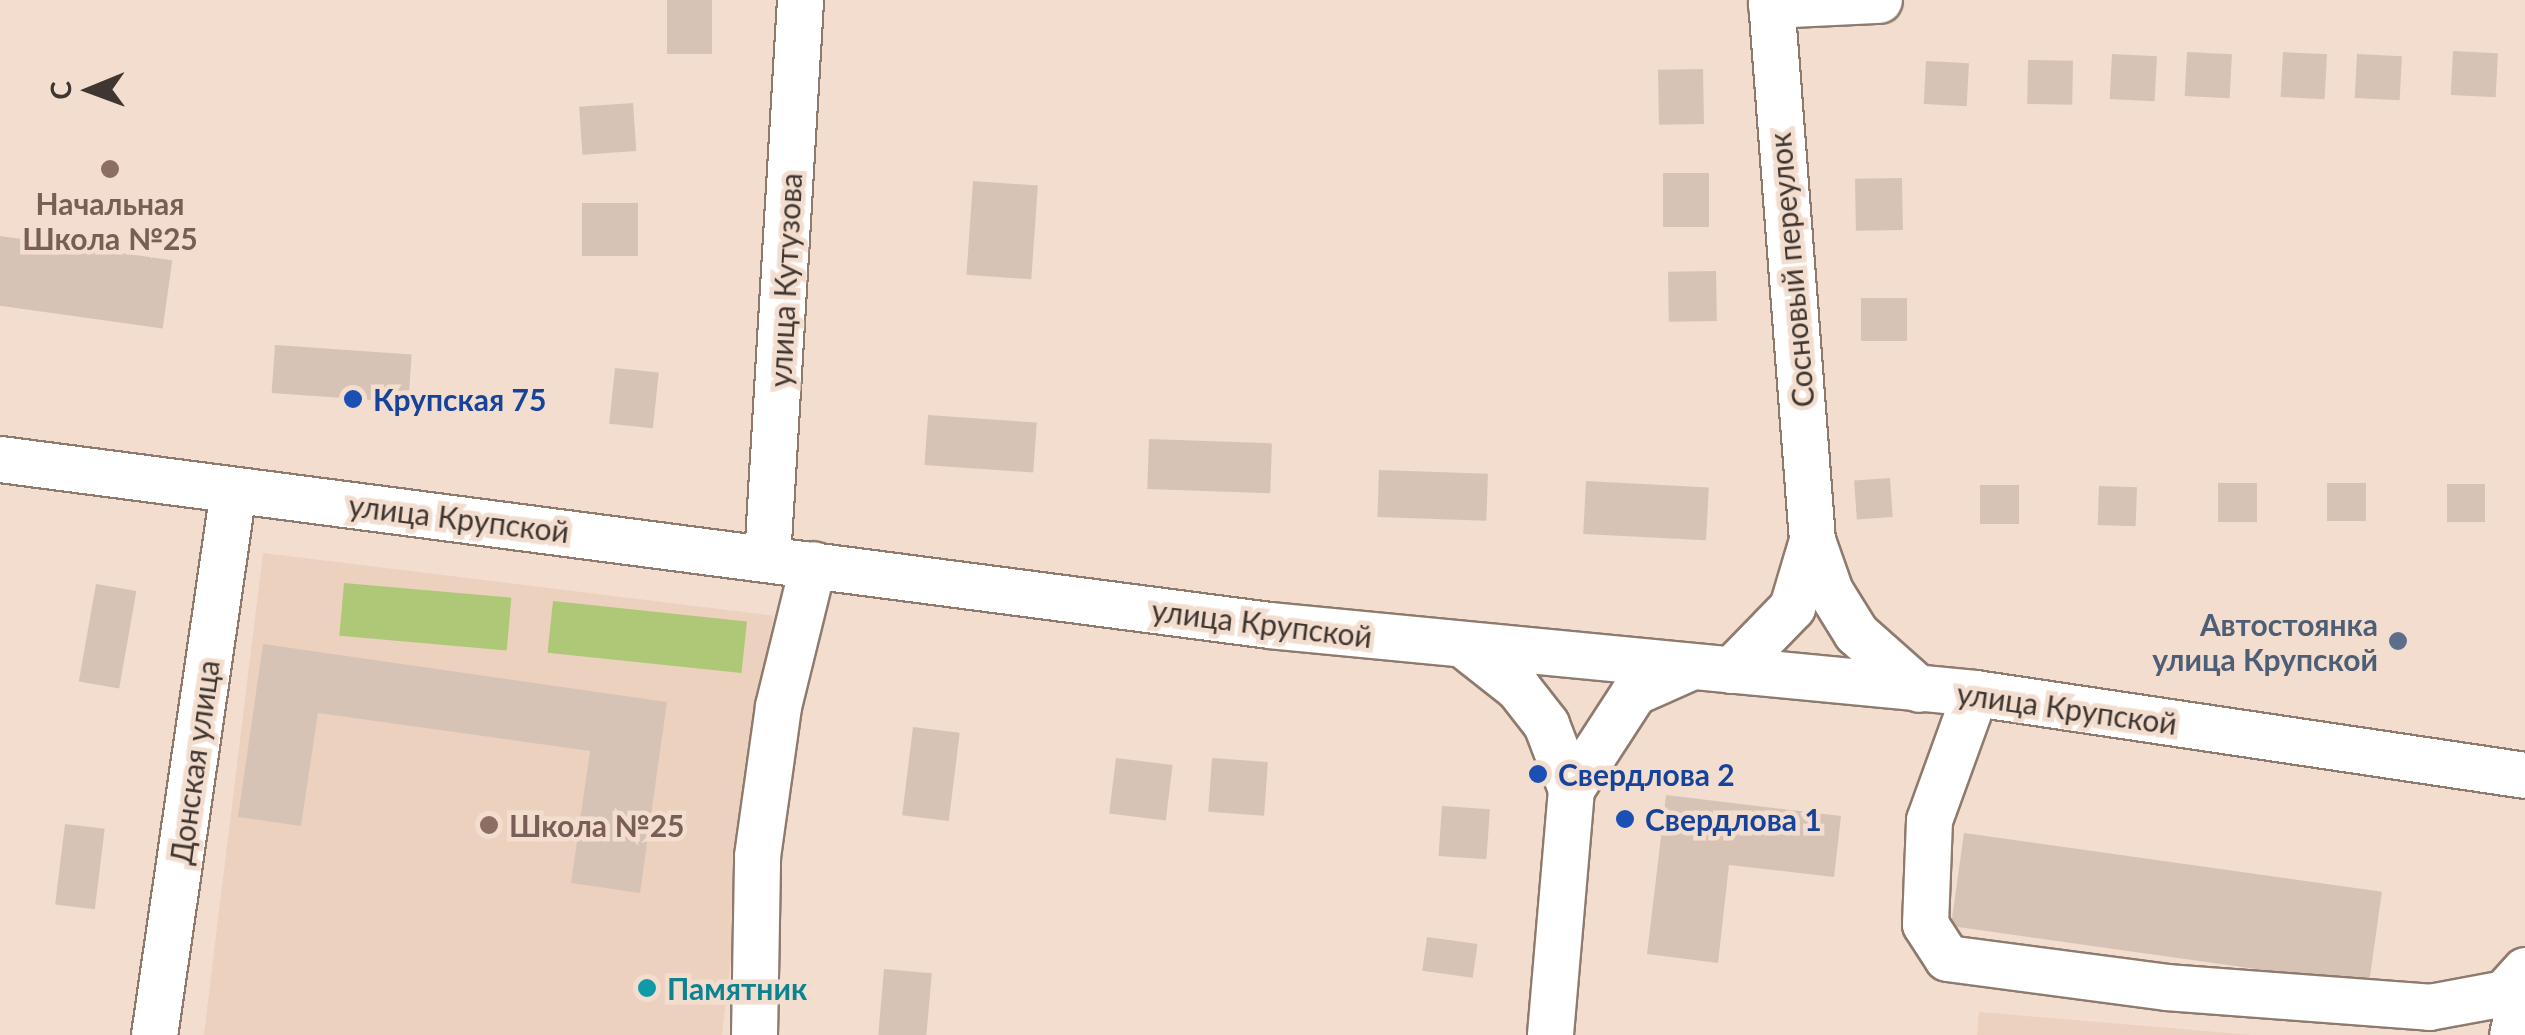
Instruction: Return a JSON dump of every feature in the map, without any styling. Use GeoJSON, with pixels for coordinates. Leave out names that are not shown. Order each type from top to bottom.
{"type":"FeatureCollection","features":[{"type":"Feature","properties":{"kind":"street","name":"улица Кутузова"},"geometry":{"type":"LineString","coordinates":[[767,559],[800,0]]}},
{"type":"Feature","properties":{"kind":"street"},"geometry":{"type":"LineString","coordinates":[[1771,3],[1880,0]]}},
{"type":"Feature","properties":{"kind":"street","name":"Сосновый переулок"},"geometry":{"type":"LineString","coordinates":[[1771,3],[1812,540],[1830,591],[1856,632],[1920,689]]}},
{"type":"Feature","properties":{"kind":"street","name":"улица Крупской"},"geometry":{"type":"LineString","coordinates":[[0,460],[1466,646],[1975,692],[2524,784]]}},
{"type":"Feature","properties":{"kind":"street","name":"Донская улица"},"geometry":{"type":"LineString","coordinates":[[154,1035],[233,490]]}},
{"type":"Feature","properties":{"kind":"street","name":"Сосновый переулок"},"geometry":{"type":"LineString","coordinates":[[1710,669],[1792,606],[1812,540]]}},
{"type":"Feature","properties":{"kind":"street"},"geometry":{"type":"LineString","coordinates":[[754,1035],[757,856],[778,706],[813,564]]}},
{"type":"Feature","properties":{"kind":"street"},"geometry":{"type":"LineString","coordinates":[[1466,646],[1518,688],[1546,724],[1572,789],[1550,1035]]}},
{"type":"Feature","properties":{"kind":"street"},"geometry":{"type":"LineString","coordinates":[[1572,789],[1634,692],[1710,669]]}},
{"type":"Feature","properties":{"kind":"street"},"geometry":{"type":"LineString","coordinates":[[1975,692],[1929,820],[1925,924],[1947,958],[2166,987],[2429,1007],[2504,994],[2525,970]]}},
{"type":"Feature","properties":{"kind":"street"},"geometry":{"type":"LineString","coordinates":[[2512,1035],[2525,980]]}},
{"type":"Feature","properties":{"kind":"shaded area","name":"Школа №25"},"geometry":{"type":"Polygon","coordinates":[[[263,553],[773,616],[722,1035],[204,1034],[263,553]]]}},
{"type":"Feature","properties":{"kind":"shaded area"},"geometry":{"type":"Polygon","coordinates":[[[1979,1012],[2252,1035],[1977,1035],[1979,1012]]]}},
{"type":"Feature","properties":{"kind":"green space"},"geometry":{"type":"Polygon","coordinates":[[[344,583],[511,598],[507,650],[339,636],[344,583]]]}},
{"type":"Feature","properties":{"kind":"green space"},"geometry":{"type":"Polygon","coordinates":[[[553,601],[747,621],[741,673],[548,653],[553,601]]]}},
{"type":"Feature","properties":{"kind":"building"},"geometry":{"type":"Polygon","coordinates":[[[667,0],[712,0],[712,54],[667,54],[667,0]]]}},
{"type":"Feature","properties":{"kind":"building"},"geometry":{"type":"Polygon","coordinates":[[[2453,51],[2498,53],[2496,97],[2451,95],[2453,51]]]}},
{"type":"Feature","properties":{"kind":"building"},"geometry":{"type":"Polygon","coordinates":[[[2187,52],[2232,54],[2230,98],[2185,96],[2187,52]]]}},
{"type":"Feature","properties":{"kind":"building"},"geometry":{"type":"Polygon","coordinates":[[[2283,52],[2327,54],[2325,99],[2281,97],[2283,52]]]}},
{"type":"Feature","properties":{"kind":"building"},"geometry":{"type":"Polygon","coordinates":[[[2112,54],[2157,56],[2155,101],[2110,99],[2112,54]]]}},
{"type":"Feature","properties":{"kind":"building"},"geometry":{"type":"Polygon","coordinates":[[[2357,54],[2402,56],[2400,100],[2355,98],[2357,54]]]}},
{"type":"Feature","properties":{"kind":"building"},"geometry":{"type":"Polygon","coordinates":[[[2028,60],[2073,61],[2072,105],[2027,104],[2028,60]]]}},
{"type":"Feature","properties":{"kind":"building"},"geometry":{"type":"Polygon","coordinates":[[[1926,61],[1969,63],[1967,106],[1924,104],[1926,61]]]}},
{"type":"Feature","properties":{"kind":"building"},"geometry":{"type":"Polygon","coordinates":[[[1703,69],[1704,124],[1659,125],[1658,70],[1703,69]]]}},
{"type":"Feature","properties":{"kind":"building"},"geometry":{"type":"Polygon","coordinates":[[[633,103],[636,151],[582,155],[579,107],[633,103]]]}},
{"type":"Feature","properties":{"kind":"building"},"geometry":{"type":"Polygon","coordinates":[[[1663,173],[1709,173],[1709,227],[1663,227],[1663,173]]]}},
{"type":"Feature","properties":{"kind":"building"},"geometry":{"type":"Polygon","coordinates":[[[1902,178],[1903,230],[1856,231],[1855,179],[1902,178]]]}},
{"type":"Feature","properties":{"kind":"building"},"geometry":{"type":"Polygon","coordinates":[[[973,181],[1038,186],[1031,279],[966,275],[973,181]]]}},
{"type":"Feature","properties":{"kind":"building"},"geometry":{"type":"Polygon","coordinates":[[[582,203],[638,203],[638,256],[582,256],[582,203]]]}},
{"type":"Feature","properties":{"kind":"building"},"geometry":{"type":"Polygon","coordinates":[[[0,236],[172,260],[163,329],[0,306],[0,236]]]}},
{"type":"Feature","properties":{"kind":"building"},"geometry":{"type":"Polygon","coordinates":[[[1716,271],[1717,321],[1669,322],[1668,272],[1716,271]]]}},
{"type":"Feature","properties":{"kind":"building"},"geometry":{"type":"Polygon","coordinates":[[[1861,298],[1907,298],[1907,341],[1861,341],[1861,298]]]}},
{"type":"Feature","properties":{"kind":"building"},"geometry":{"type":"Polygon","coordinates":[[[275,345],[412,355],[408,402],[272,393],[275,345]]]}},
{"type":"Feature","properties":{"kind":"building"},"geometry":{"type":"Polygon","coordinates":[[[615,368],[659,373],[653,428],[609,424],[615,368]]]}},
{"type":"Feature","properties":{"kind":"building"},"geometry":{"type":"Polygon","coordinates":[[[928,415],[1037,423],[1033,472],[925,465],[928,415]]]}},
{"type":"Feature","properties":{"kind":"building"},"geometry":{"type":"Polygon","coordinates":[[[1149,439],[1272,443],[1270,493],[1147,489],[1149,439]]]}},
{"type":"Feature","properties":{"kind":"building"},"geometry":{"type":"Polygon","coordinates":[[[1379,470],[1488,474],[1486,521],[1377,517],[1379,470]]]}},
{"type":"Feature","properties":{"kind":"building"},"geometry":{"type":"Polygon","coordinates":[[[1890,478],[1893,517],[1857,519],[1854,481],[1890,478]]]}},
{"type":"Feature","properties":{"kind":"building"},"geometry":{"type":"Polygon","coordinates":[[[1586,481],[1709,487],[1706,540],[1583,534],[1586,481]]]}},
{"type":"Feature","properties":{"kind":"building"},"geometry":{"type":"Polygon","coordinates":[[[2218,483],[2257,483],[2257,522],[2218,522],[2218,483]]]}},
{"type":"Feature","properties":{"kind":"building"},"geometry":{"type":"Polygon","coordinates":[[[2327,483],[2366,483],[2366,521],[2327,521],[2327,483]]]}},
{"type":"Feature","properties":{"kind":"building"},"geometry":{"type":"Polygon","coordinates":[[[2447,484],[2485,484],[2485,522],[2447,522],[2447,484]]]}},
{"type":"Feature","properties":{"kind":"building"},"geometry":{"type":"Polygon","coordinates":[[[1980,485],[2019,485],[2019,524],[1980,524],[1980,485]]]}},
{"type":"Feature","properties":{"kind":"building"},"geometry":{"type":"Polygon","coordinates":[[[2099,486],[2137,487],[2136,526],[2098,525],[2099,486]]]}},
{"type":"Feature","properties":{"kind":"building"},"geometry":{"type":"Polygon","coordinates":[[[96,584],[136,591],[119,689],[79,681],[96,584]]]}},
{"type":"Feature","properties":{"kind":"building"},"geometry":{"type":"Polygon","coordinates":[[[263,644],[667,702],[640,893],[571,883],[590,751],[318,713],[301,826],[238,817],[263,644]]]}},
{"type":"Feature","properties":{"kind":"building"},"geometry":{"type":"Polygon","coordinates":[[[913,727],[960,733],[949,821],[902,815],[913,727]]]}},
{"type":"Feature","properties":{"kind":"building"},"geometry":{"type":"Polygon","coordinates":[[[1116,758],[1173,765],[1166,821],[1109,814],[1116,758]]]}},
{"type":"Feature","properties":{"kind":"building"},"geometry":{"type":"Polygon","coordinates":[[[1212,758],[1268,762],[1264,816],[1208,812],[1212,758]]]}},
{"type":"Feature","properties":{"kind":"building"},"geometry":{"type":"Polygon","coordinates":[[[1666,795],[1841,816],[1834,877],[1729,865],[1718,963],[1647,954],[1666,795]]]}},
{"type":"Feature","properties":{"kind":"building"},"geometry":{"type":"Polygon","coordinates":[[[1442,806],[1490,809],[1486,859],[1439,856],[1442,806]]]}},
{"type":"Feature","properties":{"kind":"building"},"geometry":{"type":"Polygon","coordinates":[[[65,824],[105,829],[95,909],[55,904],[65,824]]]}},
{"type":"Feature","properties":{"kind":"building"},"geometry":{"type":"Polygon","coordinates":[[[1964,833],[2382,892],[2369,985],[1951,926],[1964,833]]]}},
{"type":"Feature","properties":{"kind":"building"},"geometry":{"type":"Polygon","coordinates":[[[1427,937],[1478,944],[1473,978],[1422,971],[1427,937]]]}},
{"type":"Feature","properties":{"kind":"building"},"geometry":{"type":"Polygon","coordinates":[[[884,969],[932,973],[926,1035],[878,1035],[884,969]]]}},
{"type":"Feature","properties":{"kind":"place","name":"Начальная Школа №25"},"geometry":{"type":"Point","coordinates":[110,169]}},
{"type":"Feature","properties":{"kind":"place","name":"Крупская 75"},"geometry":{"type":"Point","coordinates":[353,399]}},
{"type":"Feature","properties":{"kind":"place","name":"Автостоянка улица Крупской"},"geometry":{"type":"Point","coordinates":[2398,641]}},
{"type":"Feature","properties":{"kind":"place","name":"Свердлова 2"},"geometry":{"type":"Point","coordinates":[1538,774]}},
{"type":"Feature","properties":{"kind":"place","name":"Свердлова 1"},"geometry":{"type":"Point","coordinates":[1625,819]}},
{"type":"Feature","properties":{"kind":"place","name":"Школа №25"},"geometry":{"type":"Point","coordinates":[489,825]}},
{"type":"Feature","properties":{"kind":"place","name":"Памятник"},"geometry":{"type":"Point","coordinates":[647,988]}}]}
